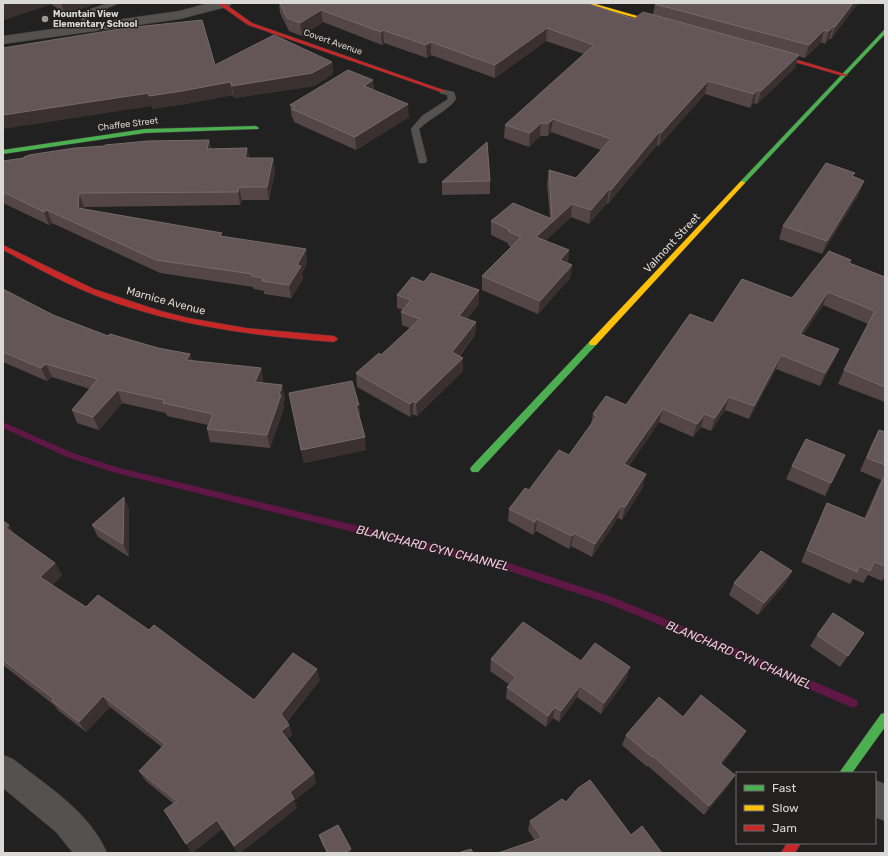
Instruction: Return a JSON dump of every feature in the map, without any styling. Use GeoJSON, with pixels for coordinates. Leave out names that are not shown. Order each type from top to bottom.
{"type":"FeatureCollection","features":[{"type":"Feature","properties":{"kind":"street"},"geometry":{"type":"LineString","coordinates":[[3,40],[180,15],[222,3]]}},
{"type":"Feature","properties":{"kind":"street","name":"Covert Avenue"},"geometry":{"type":"LineString","coordinates":[[222,3],[250,24],[443,91]]}},
{"type":"Feature","properties":{"kind":"street"},"geometry":{"type":"LineString","coordinates":[[586,3],[678,28]]}},
{"type":"Feature","properties":{"kind":"street","name":"Valmont Street"},"geometry":{"type":"LineString","coordinates":[[475,469],[885,31]]}},
{"type":"Feature","properties":{"kind":"street"},"geometry":{"type":"LineString","coordinates":[[762,51],[845,74]]}},
{"type":"Feature","properties":{"kind":"street","name":"Chaffee Street"},"geometry":{"type":"LineString","coordinates":[[3,152],[145,131],[256,128]]}},
{"type":"Feature","properties":{"kind":"street","name":"Marnice Avenue"},"geometry":{"type":"LineString","coordinates":[[3,247],[86,288],[147,311],[184,320],[266,334],[334,339]]}},
{"type":"Feature","properties":{"kind":"street"},"geometry":{"type":"LineString","coordinates":[[847,772],[885,718]]}},
{"type":"Feature","properties":{"kind":"street"},"geometry":{"type":"LineString","coordinates":[[3,769],[67,821],[92,853]]}},
{"type":"Feature","properties":{"kind":"street"},"geometry":{"type":"LineString","coordinates":[[876,796],[885,806]]}},
{"type":"Feature","properties":{"kind":"street"},"geometry":{"type":"LineString","coordinates":[[787,853],[794,844]]}},
{"type":"Feature","properties":{"kind":"lane"},"geometry":{"type":"LineString","coordinates":[[85,28],[84,18],[90,12],[116,3]]}},
{"type":"Feature","properties":{"kind":"lane"},"geometry":{"type":"LineString","coordinates":[[422,161],[415,129],[425,118],[449,103],[452,99],[451,94],[443,91]]}},
{"type":"Feature","properties":{"kind":"building"},"geometry":{"type":"Polygon","coordinates":[[[280,3],[586,3],[634,19],[643,12],[799,55],[761,91],[757,90],[754,94],[708,81],[661,133],[659,132],[611,190],[609,189],[591,210],[572,204],[536,237],[569,250],[560,260],[572,265],[540,301],[482,276],[521,237],[491,221],[513,203],[552,219],[549,170],[576,178],[611,139],[553,119],[549,123],[541,123],[530,133],[505,125],[594,45],[547,28],[495,65],[431,42],[426,45],[383,30],[381,32],[321,10],[300,23],[287,18],[280,3]]]}},
{"type":"Feature","properties":{"kind":"building"},"geometry":{"type":"Polygon","coordinates":[[[655,3],[853,3],[835,27],[833,26],[829,31],[824,30],[809,45],[655,3]]]}},
{"type":"Feature","properties":{"kind":"building"},"geometry":{"type":"Polygon","coordinates":[[[202,20],[215,65],[274,35],[332,62],[312,73],[232,86],[230,82],[149,96],[149,93],[3,115],[3,48],[126,28],[202,20]]]}},
{"type":"Feature","properties":{"kind":"building"},"geometry":{"type":"Polygon","coordinates":[[[348,70],[373,80],[364,86],[408,104],[355,137],[292,109],[295,107],[290,105],[348,70]]]}},
{"type":"Feature","properties":{"kind":"building"},"geometry":{"type":"Polygon","coordinates":[[[209,140],[207,149],[247,148],[245,158],[273,158],[267,187],[239,187],[238,192],[79,193],[78,208],[222,233],[220,236],[306,249],[297,265],[301,266],[289,285],[262,281],[263,278],[251,276],[252,274],[156,260],[47,210],[44,212],[3,192],[3,161],[24,158],[29,155],[75,148],[148,141],[209,140]]]}},
{"type":"Feature","properties":{"kind":"building"},"geometry":{"type":"Polygon","coordinates":[[[487,142],[490,181],[442,182],[487,142]]]}},
{"type":"Feature","properties":{"kind":"building"},"geometry":{"type":"Polygon","coordinates":[[[826,163],[855,173],[852,176],[864,181],[827,241],[783,226],[826,163]]]}},
{"type":"Feature","properties":{"kind":"building"},"geometry":{"type":"Polygon","coordinates":[[[829,251],[851,260],[849,263],[885,277],[885,387],[844,370],[875,311],[828,292],[800,334],[839,349],[825,373],[781,355],[754,406],[729,397],[715,418],[705,414],[697,424],[663,409],[624,464],[646,474],[625,507],[621,506],[595,544],[574,533],[572,536],[537,519],[535,522],[509,509],[525,488],[529,490],[559,450],[569,455],[597,416],[593,414],[606,396],[626,405],[690,314],[713,323],[742,279],[792,298],[829,251]]]}},
{"type":"Feature","properties":{"kind":"building"},"geometry":{"type":"Polygon","coordinates":[[[431,273],[479,290],[459,316],[476,322],[452,352],[463,358],[416,403],[413,401],[410,404],[356,373],[379,353],[381,355],[420,319],[401,312],[411,300],[397,295],[412,277],[424,282],[431,273]]]}},
{"type":"Feature","properties":{"kind":"building"},"geometry":{"type":"Polygon","coordinates":[[[3,289],[53,315],[108,336],[110,334],[158,348],[190,354],[186,360],[261,368],[255,382],[282,385],[279,395],[281,395],[267,435],[207,429],[213,414],[163,403],[164,400],[118,390],[93,417],[72,410],[98,379],[46,364],[41,368],[3,352],[3,289]]]}},
{"type":"Feature","properties":{"kind":"building"},"geometry":{"type":"Polygon","coordinates":[[[352,381],[359,405],[356,405],[365,437],[301,450],[289,393],[352,381]]]}},
{"type":"Feature","properties":{"kind":"building"},"geometry":{"type":"Polygon","coordinates":[[[879,430],[885,432],[885,465],[867,458],[879,430]]]}},
{"type":"Feature","properties":{"kind":"building"},"geometry":{"type":"Polygon","coordinates":[[[806,439],[845,455],[831,483],[792,466],[806,439]]]}},
{"type":"Feature","properties":{"kind":"building"},"geometry":{"type":"Polygon","coordinates":[[[885,475],[885,566],[874,562],[870,571],[859,566],[857,572],[807,550],[827,503],[866,519],[885,475]]]}},
{"type":"Feature","properties":{"kind":"building"},"geometry":{"type":"Polygon","coordinates":[[[124,497],[123,544],[92,525],[124,497]]]}},
{"type":"Feature","properties":{"kind":"building"},"geometry":{"type":"Polygon","coordinates":[[[3,521],[9,525],[6,528],[55,563],[40,577],[86,607],[98,595],[149,630],[154,625],[254,700],[293,653],[317,669],[281,714],[289,725],[281,731],[314,773],[290,792],[294,799],[234,846],[217,820],[186,844],[164,810],[177,801],[139,771],[165,744],[103,696],[79,722],[52,701],[54,699],[3,660],[3,521]]]}},
{"type":"Feature","properties":{"kind":"building"},"geometry":{"type":"Polygon","coordinates":[[[761,551],[792,571],[764,603],[734,583],[761,551]]]}},
{"type":"Feature","properties":{"kind":"building"},"geometry":{"type":"Polygon","coordinates":[[[833,613],[864,633],[848,656],[817,635],[833,613]]]}},
{"type":"Feature","properties":{"kind":"building"},"geometry":{"type":"Polygon","coordinates":[[[523,622],[581,661],[595,643],[630,667],[604,703],[580,686],[561,711],[555,707],[548,716],[507,687],[516,677],[491,659],[523,622]]]}},
{"type":"Feature","properties":{"kind":"building"},"geometry":{"type":"Polygon","coordinates":[[[701,695],[746,731],[720,763],[735,775],[709,806],[653,756],[652,757],[626,735],[659,697],[683,717],[701,695]]]}},
{"type":"Feature","properties":{"kind":"building"},"geometry":{"type":"Polygon","coordinates":[[[590,780],[631,835],[642,826],[662,853],[498,853],[542,838],[530,821],[562,799],[566,802],[578,788],[590,780]]]}},
{"type":"Feature","properties":{"kind":"building"},"geometry":{"type":"Polygon","coordinates":[[[338,825],[351,849],[344,853],[328,853],[319,835],[338,825]]]}},
{"type":"Feature","properties":{"kind":"building"},"geometry":{"type":"Polygon","coordinates":[[[471,849],[473,853],[458,853],[471,849]]]}},
{"type":"Feature","properties":{"kind":"waterway","name":"BLANCHARD CYN CHANNEL"},"geometry":{"type":"LineString","coordinates":[[3,425],[70,455],[116,470],[506,566],[609,600],[853,703]]}},
{"type":"Feature","properties":{"kind":"traffic: fast"},"geometry":{"type":"LineString","coordinates":[[742,183],[885,31]]}},
{"type":"Feature","properties":{"kind":"traffic: fast"},"geometry":{"type":"LineString","coordinates":[[3,152],[145,131],[256,128]]}},
{"type":"Feature","properties":{"kind":"traffic: fast"},"geometry":{"type":"LineString","coordinates":[[475,469],[593,343]]}},
{"type":"Feature","properties":{"kind":"traffic: fast"},"geometry":{"type":"LineString","coordinates":[[846,772],[885,718]]}},
{"type":"Feature","properties":{"kind":"traffic: slow"},"geometry":{"type":"LineString","coordinates":[[586,3],[666,25]]}},
{"type":"Feature","properties":{"kind":"traffic: slow"},"geometry":{"type":"LineString","coordinates":[[593,343],[742,183]]}},
{"type":"Feature","properties":{"kind":"traffic: jam"},"geometry":{"type":"LineString","coordinates":[[220,3],[250,24],[443,91]]}},
{"type":"Feature","properties":{"kind":"traffic: jam"},"geometry":{"type":"LineString","coordinates":[[769,53],[845,75]]}},
{"type":"Feature","properties":{"kind":"traffic: jam"},"geometry":{"type":"LineString","coordinates":[[3,247],[91,291],[132,306],[160,314],[189,321],[246,331],[334,339]]}},
{"type":"Feature","properties":{"kind":"traffic: jam"},"geometry":{"type":"LineString","coordinates":[[787,853],[794,844]]}},
{"type":"Feature","properties":{"kind":"place","name":"Mountain View Elementary School"},"geometry":{"type":"Point","coordinates":[45,19]}}]}
